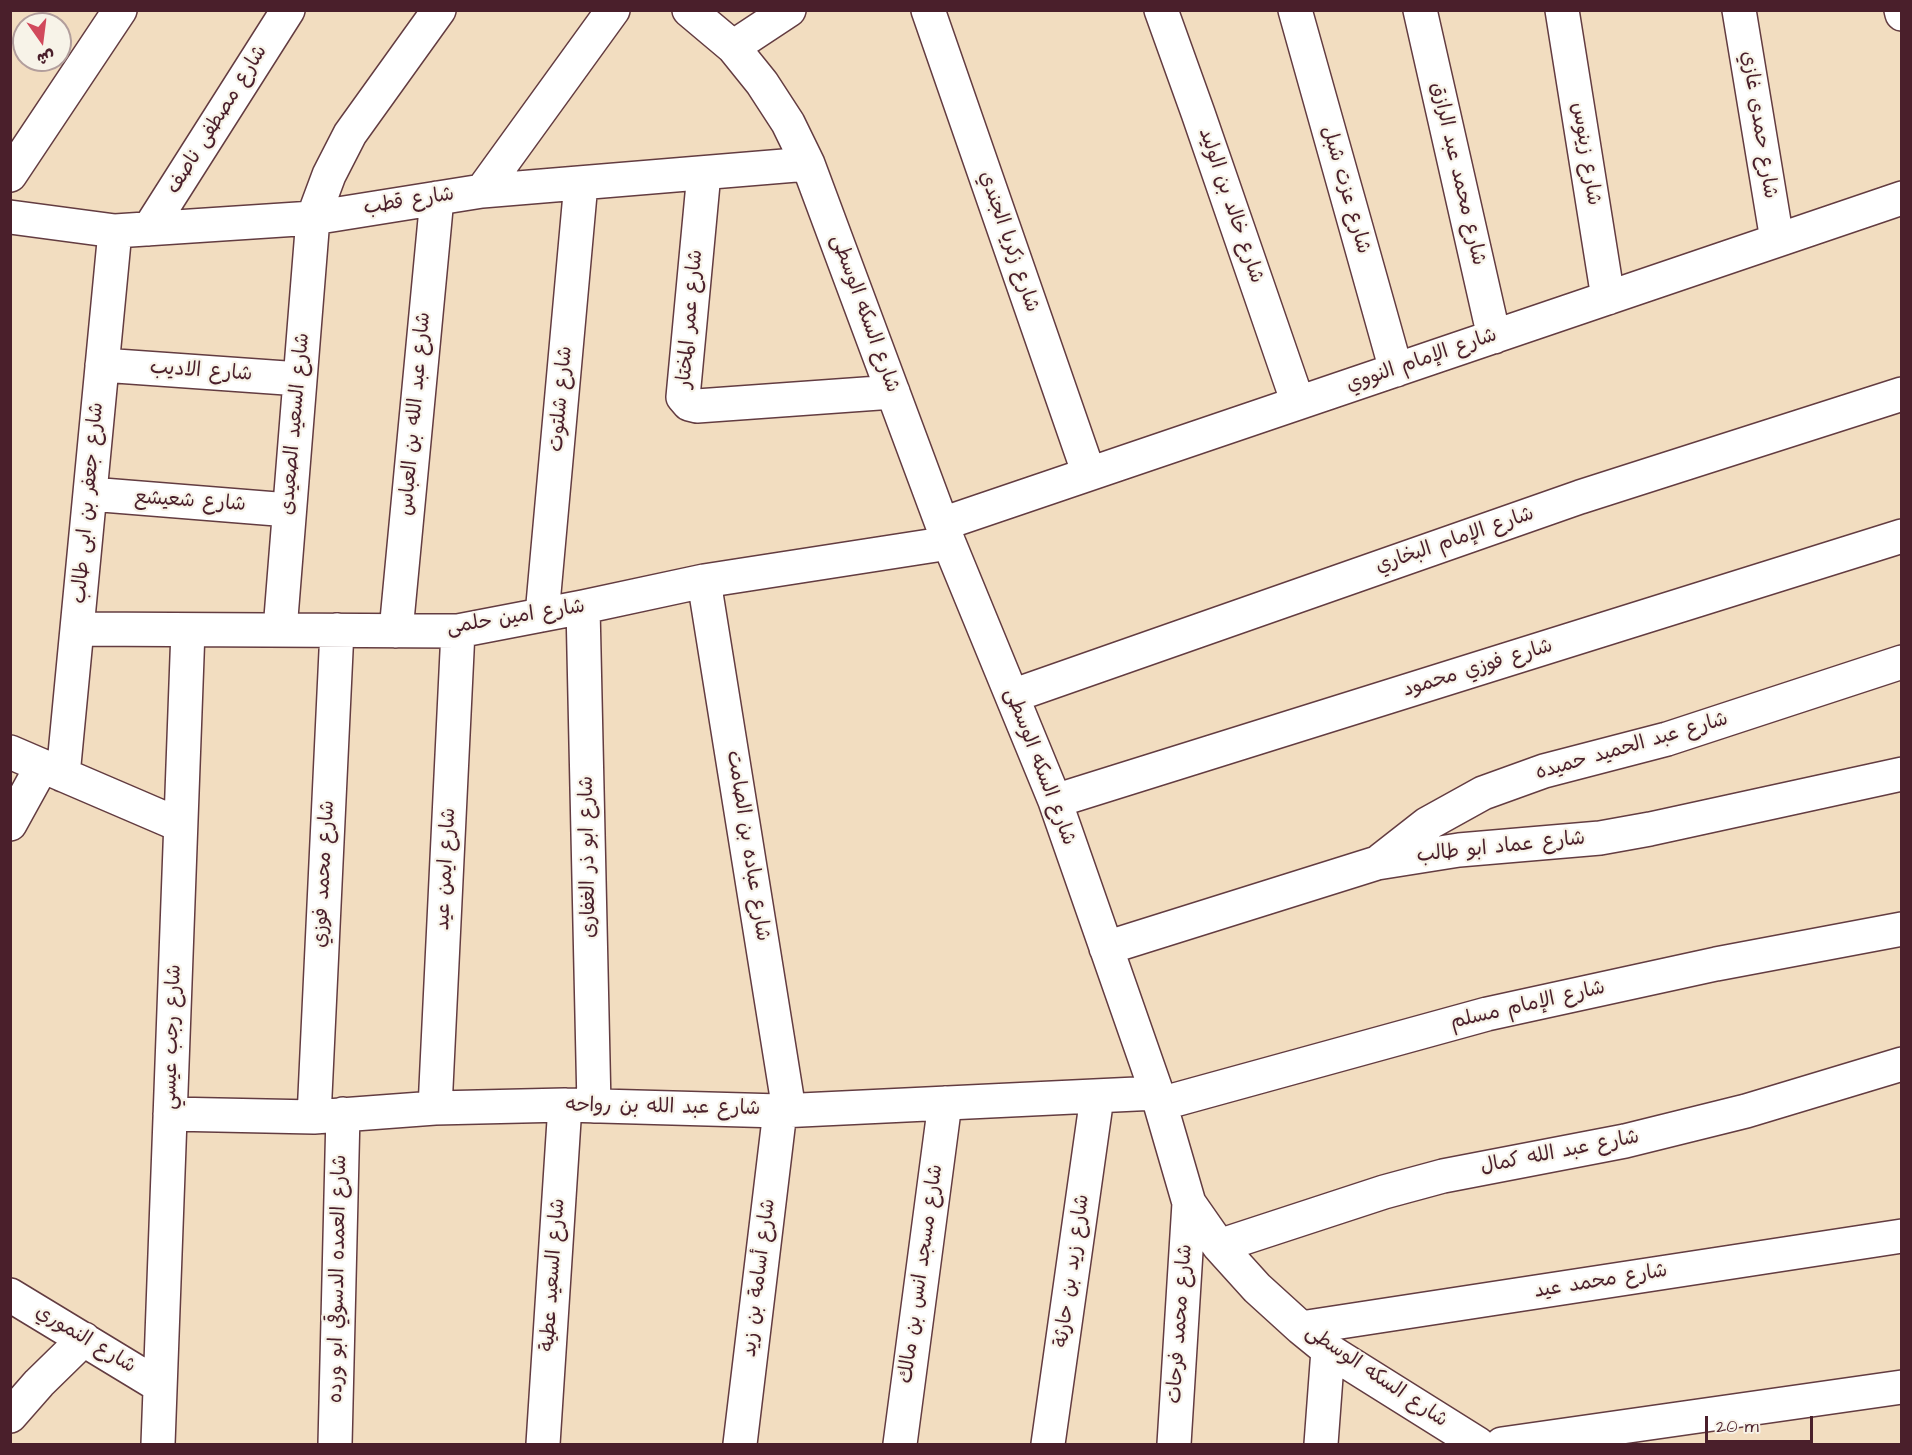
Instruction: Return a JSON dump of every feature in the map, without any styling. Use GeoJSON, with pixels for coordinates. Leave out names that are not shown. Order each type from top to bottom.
{"type":"FeatureCollection","features":[{"type":"Feature","properties":{"kind":"street"},"geometry":{"type":"LineString","coordinates":[[10,175],[120,10]]}},
{"type":"Feature","properties":{"kind":"street","name":"شارع مصطفى ناصف"},"geometry":{"type":"LineString","coordinates":[[149,229],[288,10]]}},
{"type":"Feature","properties":{"kind":"street","name":"شارع السعيد الصعيدى"},"geometry":{"type":"LineString","coordinates":[[280,630],[313,218],[329,175],[350,134],[439,10]]}},
{"type":"Feature","properties":{"kind":"street"},"geometry":{"type":"LineString","coordinates":[[482,191],[614,10]]}},
{"type":"Feature","properties":{"kind":"street","name":"شارع السكه الوسطى"},"geometry":{"type":"LineString","coordinates":[[689,10],[733,47],[769,93],[788,123],[808,164],[945,533],[1055,801],[1158,1099],[1189,1203],[1219,1246],[1257,1288],[1301,1328],[1328,1350],[1471,1442]]}},
{"type":"Feature","properties":{"kind":"street"},"geometry":{"type":"LineString","coordinates":[[733,47],[789,10]]}},
{"type":"Feature","properties":{"kind":"street","name":"شارع زكريا الجندي"},"geometry":{"type":"LineString","coordinates":[[928,10],[1089,474]]}},
{"type":"Feature","properties":{"kind":"street","name":"شارع خالد بن الوليد"},"geometry":{"type":"LineString","coordinates":[[1161,10],[1298,403]]}},
{"type":"Feature","properties":{"kind":"street","name":"شارع عزت شبل"},"geometry":{"type":"LineString","coordinates":[[1294,10],[1396,370]]}},
{"type":"Feature","properties":{"kind":"street","name":"شارع محمد عبد الرازق"},"geometry":{"type":"LineString","coordinates":[[1420,10],[1494,337]]}},
{"type":"Feature","properties":{"kind":"street","name":"شارع زينوس"},"geometry":{"type":"LineString","coordinates":[[1562,10],[1608,298]]}},
{"type":"Feature","properties":{"kind":"street","name":"شارع حمدى غازي"},"geometry":{"type":"LineString","coordinates":[[1739,10],[1777,240]]}},
{"type":"Feature","properties":{"kind":"street","name":"شارع قطب"},"geometry":{"type":"LineString","coordinates":[[10,217],[115,231],[149,229],[313,218],[482,191],[808,164]]}},
{"type":"Feature","properties":{"kind":"street","name":"شارع عمر المختار"},"geometry":{"type":"LineString","coordinates":[[704,173],[683,397],[689,404],[697,406],[892,392]]}},
{"type":"Feature","properties":{"kind":"street","name":"شارع شلتوت"},"geometry":{"type":"LineString","coordinates":[[542,615],[582,183]]}},
{"type":"Feature","properties":{"kind":"street","name":"شارع عبد الله بن العباس"},"geometry":{"type":"LineString","coordinates":[[396,631],[437,198]]}},
{"type":"Feature","properties":{"kind":"street","name":"شارع الإمام النووي"},"geometry":{"type":"LineString","coordinates":[[945,533],[1089,474],[1902,198]]}},
{"type":"Feature","properties":{"kind":"street","name":"شارع جعفر بن ابى طالب"},"geometry":{"type":"LineString","coordinates":[[52,770],[77,629],[115,231]]}},
{"type":"Feature","properties":{"kind":"street","name":"شارع الاديب"},"geometry":{"type":"LineString","coordinates":[[102,365],[300,379]]}},
{"type":"Feature","properties":{"kind":"street","name":"شارع الإمام البخاري"},"geometry":{"type":"LineString","coordinates":[[1012,696],[1580,497],[1902,394]]}},
{"type":"Feature","properties":{"kind":"street","name":"شارع شعيشع"},"geometry":{"type":"LineString","coordinates":[[90,494],[289,510]]}},
{"type":"Feature","properties":{"kind":"street","name":"شارع امين حلمى"},"geometry":{"type":"LineString","coordinates":[[77,629],[458,631],[945,533]]}},
{"type":"Feature","properties":{"kind":"street","name":"شارع فوزي محمود"},"geometry":{"type":"LineString","coordinates":[[1055,801],[1902,536]]}},
{"type":"Feature","properties":{"kind":"street","name":"شارع عباده بن الصامت"},"geometry":{"type":"LineString","coordinates":[[704,581],[785,1111]]}},
{"type":"Feature","properties":{"kind":"street","name":"شارع ابو ذر الغفارى"},"geometry":{"type":"LineString","coordinates":[[580,1106],[583,607]]}},
{"type":"Feature","properties":{"kind":"street","name":"شارع رجب عيسي"},"geometry":{"type":"LineString","coordinates":[[158,1444],[188,630]]}},
{"type":"Feature","properties":{"kind":"street","name":"شارع محمد فوزي"},"geometry":{"type":"LineString","coordinates":[[328,1116],[337,630]]}},
{"type":"Feature","properties":{"kind":"street","name":"شارع ايمن عيد"},"geometry":{"type":"LineString","coordinates":[[435,1108],[458,631]]}},
{"type":"Feature","properties":{"kind":"street","name":"شارع عبد الحميد حميده"},"geometry":{"type":"LineString","coordinates":[[1377,863],[1428,824],[1483,793],[1544,771],[1667,739],[1902,662]]}},
{"type":"Feature","properties":{"kind":"street"},"geometry":{"type":"LineString","coordinates":[[10,753],[180,825]]}},
{"type":"Feature","properties":{"kind":"street"},"geometry":{"type":"LineString","coordinates":[[10,824],[52,770]]}},
{"type":"Feature","properties":{"kind":"street","name":"شارع عماد ابو طالب"},"geometry":{"type":"LineString","coordinates":[[1106,948],[1377,863],[1449,852],[1550,844],[1610,836],[1902,774]]}},
{"type":"Feature","properties":{"kind":"street","name":"شارع الإمام مسلم"},"geometry":{"type":"LineString","coordinates":[[1158,1099],[1487,1014],[1716,964],[1902,928]]}},
{"type":"Feature","properties":{"kind":"street","name":"شارع عبد الله كمال"},"geometry":{"type":"LineString","coordinates":[[1219,1246],[1384,1192],[1443,1176],[1625,1141],[1724,1117],[1865,1077],[1902,1064]]}},
{"type":"Feature","properties":{"kind":"street","name":"شارع عبد الله بن رواحه"},"geometry":{"type":"LineString","coordinates":[[170,1114],[328,1116],[435,1108],[580,1106],[785,1111],[1097,1096],[1158,1099]]}},
{"type":"Feature","properties":{"kind":"street","name":"شارع زيد بن حارثة"},"geometry":{"type":"LineString","coordinates":[[1048,1444],[1097,1096]]}},
{"type":"Feature","properties":{"kind":"street","name":"شارع مسجد انس بن مالك"},"geometry":{"type":"LineString","coordinates":[[900,1444],[945,1103]]}},
{"type":"Feature","properties":{"kind":"street","name":"شارع السعيد عطية"},"geometry":{"type":"LineString","coordinates":[[543,1444],[580,1106]]}},
{"type":"Feature","properties":{"kind":"street","name":"شارع أسامة بن زيد"},"geometry":{"type":"LineString","coordinates":[[740,1444],[785,1111]]}},
{"type":"Feature","properties":{"kind":"street","name":"شارع العمده الدسوقي ابو ورده"},"geometry":{"type":"LineString","coordinates":[[328,1116],[335,1444]]}},
{"type":"Feature","properties":{"kind":"street","name":"شارع محمد فرحات"},"geometry":{"type":"LineString","coordinates":[[1174,1444],[1189,1203]]}},
{"type":"Feature","properties":{"kind":"street","name":"شارع محمد عيد"},"geometry":{"type":"LineString","coordinates":[[1301,1328],[1902,1236]]}},
{"type":"Feature","properties":{"kind":"street","name":"شارع النموري"},"geometry":{"type":"LineString","coordinates":[[10,1295],[160,1386]]}},
{"type":"Feature","properties":{"kind":"street"},"geometry":{"type":"LineString","coordinates":[[10,1416],[39,1383],[84,1339]]}},
{"type":"Feature","properties":{"kind":"street"},"geometry":{"type":"LineString","coordinates":[[1321,1444],[1328,1350]]}},
{"type":"Feature","properties":{"kind":"street"},"geometry":{"type":"LineString","coordinates":[[1502,1444],[1902,1387]]}}]}
